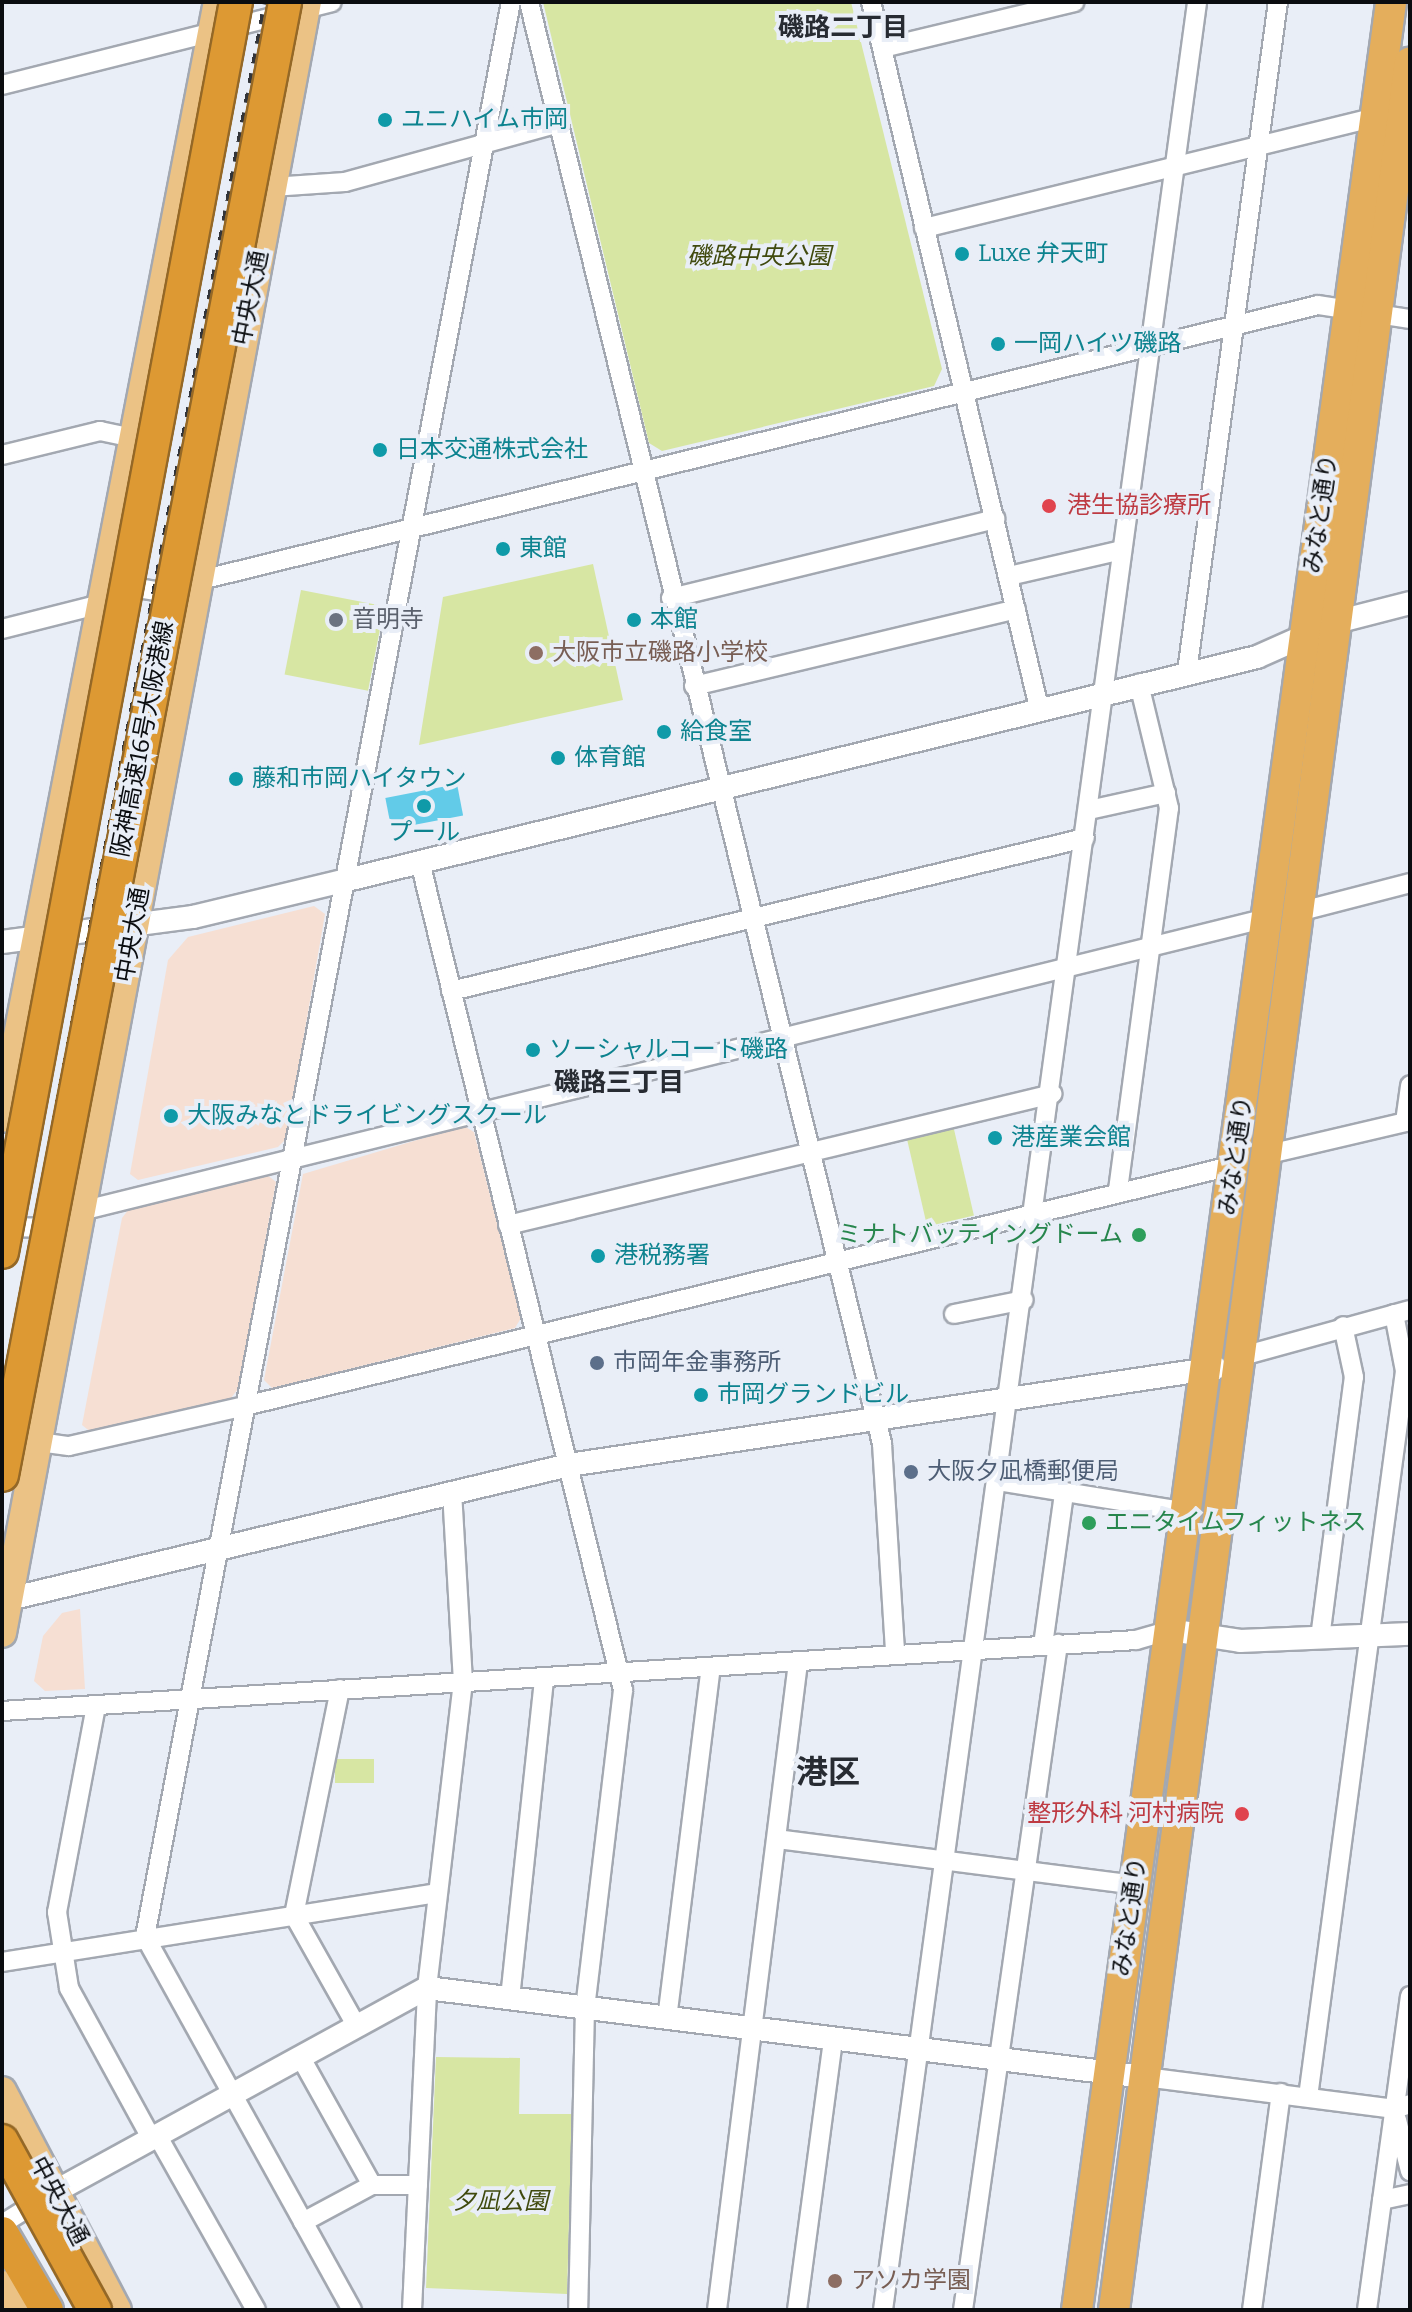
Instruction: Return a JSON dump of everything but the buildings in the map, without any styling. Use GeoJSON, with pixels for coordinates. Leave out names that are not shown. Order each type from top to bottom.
{"type":"FeatureCollection","features":[{"type":"Feature","properties":{"kind":"highway","name":"阪神高速16号大阪港線"},"geometry":{"type":"LineString","coordinates":[[2,1252],[236,2]]}},
{"type":"Feature","properties":{"kind":"highway","name":"みなと通り"},"geometry":{"type":"LineString","coordinates":[[1114,2310],[1206,1635],[1239,1357],[1336,622],[1363,311],[1375,117],[1391,2]]}},
{"type":"Feature","properties":{"kind":"highway","name":"阪神高速16号大阪港線"},"geometry":{"type":"LineString","coordinates":[[2,1475],[307,4]]}},
{"type":"Feature","properties":{"kind":"highway","name":"みなと通り"},"geometry":{"type":"LineString","coordinates":[[1077,2310],[1305,636],[1363,311],[1407,102],[1410,62]]}},
{"type":"Feature","properties":{"kind":"highway"},"geometry":{"type":"LineString","coordinates":[[2,2141],[95,2310]]}},
{"type":"Feature","properties":{"kind":"highway"},"geometry":{"type":"LineString","coordinates":[[2,2233],[47,2310]]}},
{"type":"Feature","properties":{"kind":"main road"},"geometry":{"type":"LineString","coordinates":[[2,1118],[218,2]]}},
{"type":"Feature","properties":{"kind":"main road","name":"中央大通"},"geometry":{"type":"LineString","coordinates":[[2,1633],[307,4]]}},
{"type":"Feature","properties":{"kind":"main road","name":"中央大通"},"geometry":{"type":"LineString","coordinates":[[2,2091],[117,2310]]}},
{"type":"Feature","properties":{"kind":"main road"},"geometry":{"type":"LineString","coordinates":[[2,2285],[16,2310]]}},
{"type":"Feature","properties":{"kind":"street"},"geometry":{"type":"LineString","coordinates":[[352,2310],[145,1937],[189,1699],[222,1547],[245,1406],[343,881],[511,2]]}},
{"type":"Feature","properties":{"kind":"street"},"geometry":{"type":"LineString","coordinates":[[529,2],[555,124],[718,790],[811,1153],[872,1422],[882,1444],[895,1653]]}},
{"type":"Feature","properties":{"kind":"street"},"geometry":{"type":"LineString","coordinates":[[871,2],[1039,708]]}},
{"type":"Feature","properties":{"kind":"street"},"geometry":{"type":"LineString","coordinates":[[883,48],[1075,2]]}},
{"type":"Feature","properties":{"kind":"street"},"geometry":{"type":"LineString","coordinates":[[883,2310],[922,2050],[945,1860],[1036,1212],[1197,2]]}},
{"type":"Feature","properties":{"kind":"street"},"geometry":{"type":"LineString","coordinates":[[1187,672],[1256,143],[1278,2]]}},
{"type":"Feature","properties":{"kind":"street"},"geometry":{"type":"LineString","coordinates":[[2,85],[211,36],[307,4]]}},
{"type":"Feature","properties":{"kind":"street"},"geometry":{"type":"LineString","coordinates":[[924,228],[1173,167],[1256,143],[1375,117]]}},
{"type":"Feature","properties":{"kind":"street"},"geometry":{"type":"LineString","coordinates":[[272,187],[304,190],[484,146],[555,124]]}},
{"type":"Feature","properties":{"kind":"street"},"geometry":{"type":"LineString","coordinates":[[2,629],[101,604],[126,586],[174,594],[197,581],[1318,305],[1410,319]]}},
{"type":"Feature","properties":{"kind":"street"},"geometry":{"type":"LineString","coordinates":[[2,455],[100,431],[133,438]]}},
{"type":"Feature","properties":{"kind":"street"},"geometry":{"type":"LineString","coordinates":[[671,598],[996,519]]}},
{"type":"Feature","properties":{"kind":"street"},"geometry":{"type":"LineString","coordinates":[[1009,576],[1122,550]]}},
{"type":"Feature","properties":{"kind":"street"},"geometry":{"type":"LineString","coordinates":[[2,942],[38,933],[134,925],[343,881],[1104,692],[1257,657],[1336,622],[1410,603]]}},
{"type":"Feature","properties":{"kind":"street"},"geometry":{"type":"LineString","coordinates":[[694,686],[1016,609]]}},
{"type":"Feature","properties":{"kind":"street"},"geometry":{"type":"LineString","coordinates":[[1118,1190],[1151,945],[1166,793],[1139,684]]}},
{"type":"Feature","properties":{"kind":"street"},"geometry":{"type":"LineString","coordinates":[[1089,810],[1166,793]]}},
{"type":"Feature","properties":{"kind":"street"},"geometry":{"type":"LineString","coordinates":[[451,991],[1085,838]]}},
{"type":"Feature","properties":{"kind":"street"},"geometry":{"type":"LineString","coordinates":[[420,862],[623,1690],[585,2008],[578,2310]]}},
{"type":"Feature","properties":{"kind":"street"},"geometry":{"type":"LineString","coordinates":[[1298,912],[1410,883]]}},
{"type":"Feature","properties":{"kind":"street"},"geometry":{"type":"LineString","coordinates":[[2,1227],[54,1231],[83,1207],[1267,918]]}},
{"type":"Feature","properties":{"kind":"street"},"geometry":{"type":"LineString","coordinates":[[1265,1155],[1408,1122],[1410,1085]]}},
{"type":"Feature","properties":{"kind":"street"},"geometry":{"type":"LineString","coordinates":[[508,1225],[1052,1094]]}},
{"type":"Feature","properties":{"kind":"street"},"geometry":{"type":"LineString","coordinates":[[39,1442],[69,1446],[245,1406],[1118,1190],[1235,1165]]}},
{"type":"Feature","properties":{"kind":"street"},"geometry":{"type":"LineString","coordinates":[[954,1314],[1024,1300]]}},
{"type":"Feature","properties":{"kind":"street"},"geometry":{"type":"LineString","coordinates":[[6,1599],[569,1465],[1205,1374],[1239,1357],[1402,1312],[1405,1371],[1308,2097]]}},
{"type":"Feature","properties":{"kind":"street"},"geometry":{"type":"LineString","coordinates":[[1320,1638],[1354,1377],[1343,1326]]}},
{"type":"Feature","properties":{"kind":"street"},"geometry":{"type":"LineString","coordinates":[[998,1481],[1187,1512]]}},
{"type":"Feature","properties":{"kind":"street"},"geometry":{"type":"LineString","coordinates":[[412,2310],[427,1988],[463,1682],[452,1493]]}},
{"type":"Feature","properties":{"kind":"street"},"geometry":{"type":"LineString","coordinates":[[963,2310],[1003,2060],[1028,1868],[1064,1493]]}},
{"type":"Feature","properties":{"kind":"street"},"geometry":{"type":"LineString","coordinates":[[2,1711],[1136,1640],[1170,1630],[1206,1635],[1320,1638],[1410,1634]]}},
{"type":"Feature","properties":{"kind":"street"},"geometry":{"type":"LineString","coordinates":[[717,2310],[755,2030],[798,1662]]}},
{"type":"Feature","properties":{"kind":"street"},"geometry":{"type":"LineString","coordinates":[[667,2019],[711,1668]]}},
{"type":"Feature","properties":{"kind":"street"},"geometry":{"type":"LineString","coordinates":[[510,1998],[544,1679]]}},
{"type":"Feature","properties":{"kind":"street"},"geometry":{"type":"LineString","coordinates":[[340,1689],[294,1915],[357,2027]]}},
{"type":"Feature","properties":{"kind":"street"},"geometry":{"type":"LineString","coordinates":[[96,1706],[57,1912],[69,1988],[256,2310]]}},
{"type":"Feature","properties":{"kind":"street"},"geometry":{"type":"LineString","coordinates":[[777,1839],[1028,1868],[1134,1885]]}},
{"type":"Feature","properties":{"kind":"street"},"geometry":{"type":"LineString","coordinates":[[2,1962],[436,1893]]}},
{"type":"Feature","properties":{"kind":"street"},"geometry":{"type":"LineString","coordinates":[[2,2224],[154,2136],[427,1988],[1108,2074],[1402,2106]]}},
{"type":"Feature","properties":{"kind":"street"},"geometry":{"type":"LineString","coordinates":[[1367,2310],[1382,2200],[1402,2106],[1410,1996]]}},
{"type":"Feature","properties":{"kind":"street"},"geometry":{"type":"LineString","coordinates":[[797,2310],[833,2040]]}},
{"type":"Feature","properties":{"kind":"street"},"geometry":{"type":"LineString","coordinates":[[301,2058],[372,2185]]}},
{"type":"Feature","properties":{"kind":"street"},"geometry":{"type":"LineString","coordinates":[[1252,2310],[1281,2093]]}},
{"type":"Feature","properties":{"kind":"street"},"geometry":{"type":"LineString","coordinates":[[1402,2106],[1410,2171]]}},
{"type":"Feature","properties":{"kind":"street"},"geometry":{"type":"LineString","coordinates":[[303,2222],[372,2185],[418,2185]]}},
{"type":"Feature","properties":{"kind":"street"},"geometry":{"type":"LineString","coordinates":[[1382,2200],[1410,2194]]}},
{"type":"Feature","properties":{"kind":"shaded area","name":"大阪みなとドライビングスクール"},"geometry":{"type":"Polygon","coordinates":[[[314,906],[325,914],[286,1139],[278,1147],[138,1180],[130,1174],[168,960],[188,937],[314,906]]]}},
{"type":"Feature","properties":{"kind":"shaded area","name":"大阪みなとドライビングスクール"},"geometry":{"type":"Polygon","coordinates":[[[464,1126],[474,1132],[521,1318],[515,1328],[272,1388],[264,1380],[303,1174],[464,1126]]]}},
{"type":"Feature","properties":{"kind":"shaded area","name":"大阪みなとドライビングスクール"},"geometry":{"type":"Polygon","coordinates":[[[266,1174],[276,1182],[238,1389],[231,1398],[92,1433],[82,1425],[122,1218],[129,1209],[266,1174]]]}},
{"type":"Feature","properties":{"kind":"shaded area"},"geometry":{"type":"Polygon","coordinates":[[[80,1609],[85,1689],[45,1691],[34,1681],[43,1636],[62,1613],[80,1609]]]}},
{"type":"Feature","properties":{"kind":"green space","name":"磯路中央公園"},"geometry":{"type":"Polygon","coordinates":[[[543,2],[851,2],[942,369],[934,386],[662,451],[649,443],[543,2]]]}},
{"type":"Feature","properties":{"kind":"green space"},"geometry":{"type":"Polygon","coordinates":[[[593,564],[623,700],[419,745],[443,597],[593,564]]]}},
{"type":"Feature","properties":{"kind":"green space","name":"音明寺"},"geometry":{"type":"Polygon","coordinates":[[[301,590],[384,606],[368,691],[285,674],[301,590]]]}},
{"type":"Feature","properties":{"kind":"green space"},"geometry":{"type":"Polygon","coordinates":[[[953,1125],[974,1216],[927,1226],[906,1136],[953,1125]]]}},
{"type":"Feature","properties":{"kind":"green space"},"geometry":{"type":"Polygon","coordinates":[[[335,1759],[374,1759],[374,1783],[335,1783],[335,1759]]]}},
{"type":"Feature","properties":{"kind":"green space","name":"夕凪公園"},"geometry":{"type":"Polygon","coordinates":[[[436,2057],[520,2058],[519,2114],[572,2114],[567,2294],[426,2288],[436,2057]]]}},
{"type":"Feature","properties":{"kind":"water"},"geometry":{"type":"Polygon","coordinates":[[[457,784],[463,815],[391,829],[385,798],[457,784]]]}},
{"type":"Feature","properties":{"kind":"railway"},"geometry":{"type":"LineString","coordinates":[[2,1400],[266,2]]}},
{"type":"Feature","properties":{"kind":"railway"},"geometry":{"type":"LineString","coordinates":[[2,2170],[81,2310]]}},
{"type":"Feature","properties":{"kind":"place","name":"ユニハイム市岡"},"geometry":{"type":"Point","coordinates":[385,120]}},
{"type":"Feature","properties":{"kind":"place","name":"Luxe 弁天町"},"geometry":{"type":"Point","coordinates":[962,254]}},
{"type":"Feature","properties":{"kind":"place","name":"一岡ハイツ磯路"},"geometry":{"type":"Point","coordinates":[998,344]}},
{"type":"Feature","properties":{"kind":"place","name":"日本交通株式会社"},"geometry":{"type":"Point","coordinates":[380,450]}},
{"type":"Feature","properties":{"kind":"place","name":"港生協診療所"},"geometry":{"type":"Point","coordinates":[1049,506]}},
{"type":"Feature","properties":{"kind":"place","name":"東館"},"geometry":{"type":"Point","coordinates":[503,549]}},
{"type":"Feature","properties":{"kind":"place","name":"音明寺"},"geometry":{"type":"Point","coordinates":[336,620]}},
{"type":"Feature","properties":{"kind":"place","name":"本館"},"geometry":{"type":"Point","coordinates":[634,620]}},
{"type":"Feature","properties":{"kind":"place","name":"大阪市立磯路小学校"},"geometry":{"type":"Point","coordinates":[536,653]}},
{"type":"Feature","properties":{"kind":"place","name":"給食室"},"geometry":{"type":"Point","coordinates":[664,732]}},
{"type":"Feature","properties":{"kind":"place","name":"体育館"},"geometry":{"type":"Point","coordinates":[558,758]}},
{"type":"Feature","properties":{"kind":"place","name":"藤和市岡ハイタウン"},"geometry":{"type":"Point","coordinates":[236,779]}},
{"type":"Feature","properties":{"kind":"place","name":"プール"},"geometry":{"type":"Point","coordinates":[424,806]}},
{"type":"Feature","properties":{"kind":"place","name":"ソーシャルコート磯路"},"geometry":{"type":"Point","coordinates":[533,1050]}},
{"type":"Feature","properties":{"kind":"place","name":"大阪みなとドライビングスクール"},"geometry":{"type":"Point","coordinates":[171,1116]}},
{"type":"Feature","properties":{"kind":"place","name":"港産業会館"},"geometry":{"type":"Point","coordinates":[995,1138]}},
{"type":"Feature","properties":{"kind":"place","name":"ミナトバッティングドーム"},"geometry":{"type":"Point","coordinates":[1139,1235]}},
{"type":"Feature","properties":{"kind":"place","name":"港税務署"},"geometry":{"type":"Point","coordinates":[598,1256]}},
{"type":"Feature","properties":{"kind":"place","name":"市岡年金事務所"},"geometry":{"type":"Point","coordinates":[597,1363]}},
{"type":"Feature","properties":{"kind":"place","name":"市岡グランドビル"},"geometry":{"type":"Point","coordinates":[701,1395]}},
{"type":"Feature","properties":{"kind":"place","name":"大阪夕凪橋郵便局"},"geometry":{"type":"Point","coordinates":[911,1472]}},
{"type":"Feature","properties":{"kind":"place","name":"エニタイムフィットネス"},"geometry":{"type":"Point","coordinates":[1089,1523]}},
{"type":"Feature","properties":{"kind":"place","name":"整形外科 河村病院"},"geometry":{"type":"Point","coordinates":[1242,1814]}},
{"type":"Feature","properties":{"kind":"place","name":"アソカ学園"},"geometry":{"type":"Point","coordinates":[835,2281]}},
{"type":"Feature","properties":{"kind":"district","name":"磯路二丁目"},"geometry":{"type":"Point","coordinates":[843,28]}},
{"type":"Feature","properties":{"kind":"district","name":"磯路三丁目"},"geometry":{"type":"Point","coordinates":[619,1083]}},
{"type":"Feature","properties":{"kind":"district","name":"港区"},"geometry":{"type":"Point","coordinates":[828,1772]}}]}
